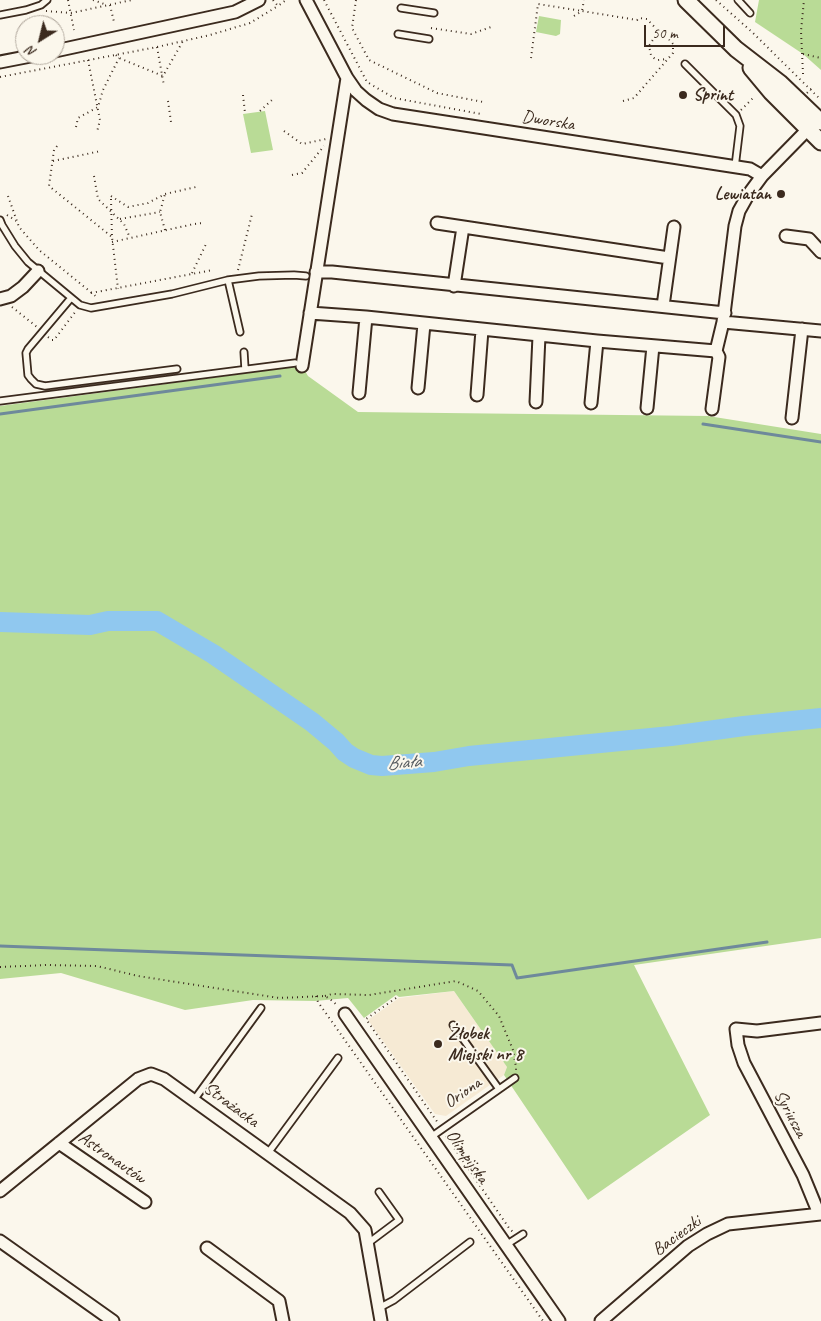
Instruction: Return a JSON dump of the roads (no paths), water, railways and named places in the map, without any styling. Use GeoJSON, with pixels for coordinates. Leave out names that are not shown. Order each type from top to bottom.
{"type":"FeatureCollection","features":[{"type":"Feature","properties":{"kind":"street"},"geometry":{"type":"LineString","coordinates":[[65,49],[235,12],[259,0]]}},
{"type":"Feature","properties":{"kind":"street","name":"Dworska"},"geometry":{"type":"LineString","coordinates":[[306,0],[347,78],[356,90],[366,100],[393,114],[750,169],[762,176]]}},
{"type":"Feature","properties":{"kind":"street"},"geometry":{"type":"LineString","coordinates":[[686,0],[736,49],[780,83],[816,123],[821,142]]}},
{"type":"Feature","properties":{"kind":"street"},"geometry":{"type":"LineString","coordinates":[[0,62],[15,59]]}},
{"type":"Feature","properties":{"kind":"street"},"geometry":{"type":"LineString","coordinates":[[299,364],[310,312],[311,274],[347,78]]}},
{"type":"Feature","properties":{"kind":"street"},"geometry":{"type":"LineString","coordinates":[[712,409],[719,357],[716,351],[724,318],[737,218],[748,195],[762,176],[816,123]]}},
{"type":"Feature","properties":{"kind":"street"},"geometry":{"type":"LineString","coordinates":[[437,223],[669,258]]}},
{"type":"Feature","properties":{"kind":"street"},"geometry":{"type":"LineString","coordinates":[[454,286],[462,227]]}},
{"type":"Feature","properties":{"kind":"street"},"geometry":{"type":"LineString","coordinates":[[663,306],[674,228]]}},
{"type":"Feature","properties":{"kind":"street"},"geometry":{"type":"LineString","coordinates":[[786,236],[809,239],[821,252]]}},
{"type":"Feature","properties":{"kind":"street"},"geometry":{"type":"LineString","coordinates":[[0,299],[10,296],[23,287],[38,271]]}},
{"type":"Feature","properties":{"kind":"street"},"geometry":{"type":"LineString","coordinates":[[311,274],[332,272],[663,306],[724,318],[821,331]]}},
{"type":"Feature","properties":{"kind":"street"},"geometry":{"type":"LineString","coordinates":[[310,312],[597,342],[716,351]]}},
{"type":"Feature","properties":{"kind":"street"},"geometry":{"type":"LineString","coordinates":[[359,393],[366,317]]}},
{"type":"Feature","properties":{"kind":"street"},"geometry":{"type":"LineString","coordinates":[[418,388],[424,324]]}},
{"type":"Feature","properties":{"kind":"street"},"geometry":{"type":"LineString","coordinates":[[792,418],[802,329]]}},
{"type":"Feature","properties":{"kind":"street"},"geometry":{"type":"LineString","coordinates":[[477,395],[482,330]]}},
{"type":"Feature","properties":{"kind":"street"},"geometry":{"type":"LineString","coordinates":[[536,402],[539,336]]}},
{"type":"Feature","properties":{"kind":"street"},"geometry":{"type":"LineString","coordinates":[[591,402],[597,342]]}},
{"type":"Feature","properties":{"kind":"street"},"geometry":{"type":"LineString","coordinates":[[648,408],[653,346]]}},
{"type":"Feature","properties":{"kind":"street","name":"Olimpijska"},"geometry":{"type":"LineString","coordinates":[[346,1014],[559,1321]]}},
{"type":"Feature","properties":{"kind":"street","name":"Syriusza"},"geometry":{"type":"LineString","coordinates":[[820,1214],[803,1175],[744,1063],[738,1045],[736,1029],[757,1031],[821,1023]]}},
{"type":"Feature","properties":{"kind":"street","name":"Strażacka"},"geometry":{"type":"LineString","coordinates":[[0,1191],[138,1080],[151,1074],[164,1079],[350,1213],[364,1230],[381,1321]]}},
{"type":"Feature","properties":{"kind":"street","name":"Astronautów"},"geometry":{"type":"LineString","coordinates":[[59,1143],[145,1202]]}},
{"type":"Feature","properties":{"kind":"street","name":"Bacieczki"},"geometry":{"type":"LineString","coordinates":[[601,1321],[688,1246],[707,1234],[728,1224],[820,1214]]}},
{"type":"Feature","properties":{"kind":"street"},"geometry":{"type":"LineString","coordinates":[[0,1241],[113,1321]]}},
{"type":"Feature","properties":{"kind":"street"},"geometry":{"type":"LineString","coordinates":[[207,1248],[279,1301],[283,1321]]}},
{"type":"Feature","properties":{"kind":"lane"},"geometry":{"type":"LineString","coordinates":[[0,15],[26,10],[41,5],[47,0]]}},
{"type":"Feature","properties":{"kind":"lane"},"geometry":{"type":"LineString","coordinates":[[737,0],[750,14]]}},
{"type":"Feature","properties":{"kind":"lane"},"geometry":{"type":"LineString","coordinates":[[401,8],[434,13]]}},
{"type":"Feature","properties":{"kind":"lane"},"geometry":{"type":"LineString","coordinates":[[398,34],[429,39]]}},
{"type":"Feature","properties":{"kind":"lane"},"geometry":{"type":"LineString","coordinates":[[685,64],[736,116],[740,126],[735,167]]}},
{"type":"Feature","properties":{"kind":"lane"},"geometry":{"type":"LineString","coordinates":[[0,220],[18,251],[38,271],[80,305],[91,308],[172,294],[228,280],[259,276],[311,274]]}},
{"type":"Feature","properties":{"kind":"lane"},"geometry":{"type":"LineString","coordinates":[[228,280],[240,332]]}},
{"type":"Feature","properties":{"kind":"lane"},"geometry":{"type":"LineString","coordinates":[[71,298],[26,353],[28,375],[36,384],[45,386],[177,369]]}},
{"type":"Feature","properties":{"kind":"lane"},"geometry":{"type":"LineString","coordinates":[[244,352],[245,369]]}},
{"type":"Feature","properties":{"kind":"lane"},"geometry":{"type":"LineString","coordinates":[[0,401],[245,369],[299,364]]}},
{"type":"Feature","properties":{"kind":"lane"},"geometry":{"type":"LineString","coordinates":[[194,1100],[261,1008]]}},
{"type":"Feature","properties":{"kind":"lane"},"geometry":{"type":"LineString","coordinates":[[454,1025],[499,1088]]}},
{"type":"Feature","properties":{"kind":"lane"},"geometry":{"type":"LineString","coordinates":[[268,1153],[338,1058]]}},
{"type":"Feature","properties":{"kind":"lane","name":"Oriona"},"geometry":{"type":"LineString","coordinates":[[431,1136],[514,1078]]}},
{"type":"Feature","properties":{"kind":"lane"},"geometry":{"type":"LineString","coordinates":[[367,1244],[399,1220],[379,1192]]}},
{"type":"Feature","properties":{"kind":"lane"},"geometry":{"type":"LineString","coordinates":[[506,1245],[523,1234]]}},
{"type":"Feature","properties":{"kind":"lane"},"geometry":{"type":"LineString","coordinates":[[379,1308],[394,1300],[470,1242]]}},
{"type":"Feature","properties":{"kind":"waterway"},"geometry":{"type":"LineString","coordinates":[[0,414],[280,376]]}},
{"type":"Feature","properties":{"kind":"waterway"},"geometry":{"type":"LineString","coordinates":[[703,424],[821,442]]}},
{"type":"Feature","properties":{"kind":"waterway","name":"Biała"},"geometry":{"type":"LineString","coordinates":[[0,622],[90,625],[108,621],[157,621],[213,654],[312,722],[345,752],[371,765],[382,766],[434,762],[469,756],[671,736],[821,718]]}},
{"type":"Feature","properties":{"kind":"waterway"},"geometry":{"type":"LineString","coordinates":[[0,946],[512,965],[517,978],[767,942]]}},
{"type":"Feature","properties":{"kind":"place","name":"Sprint"},"geometry":{"type":"Point","coordinates":[683,95]}},
{"type":"Feature","properties":{"kind":"place","name":"Lewiatan"},"geometry":{"type":"Point","coordinates":[781,194]}},
{"type":"Feature","properties":{"kind":"place","name":"Żłobek Miejski nr 8"},"geometry":{"type":"Point","coordinates":[438,1044]}}]}
